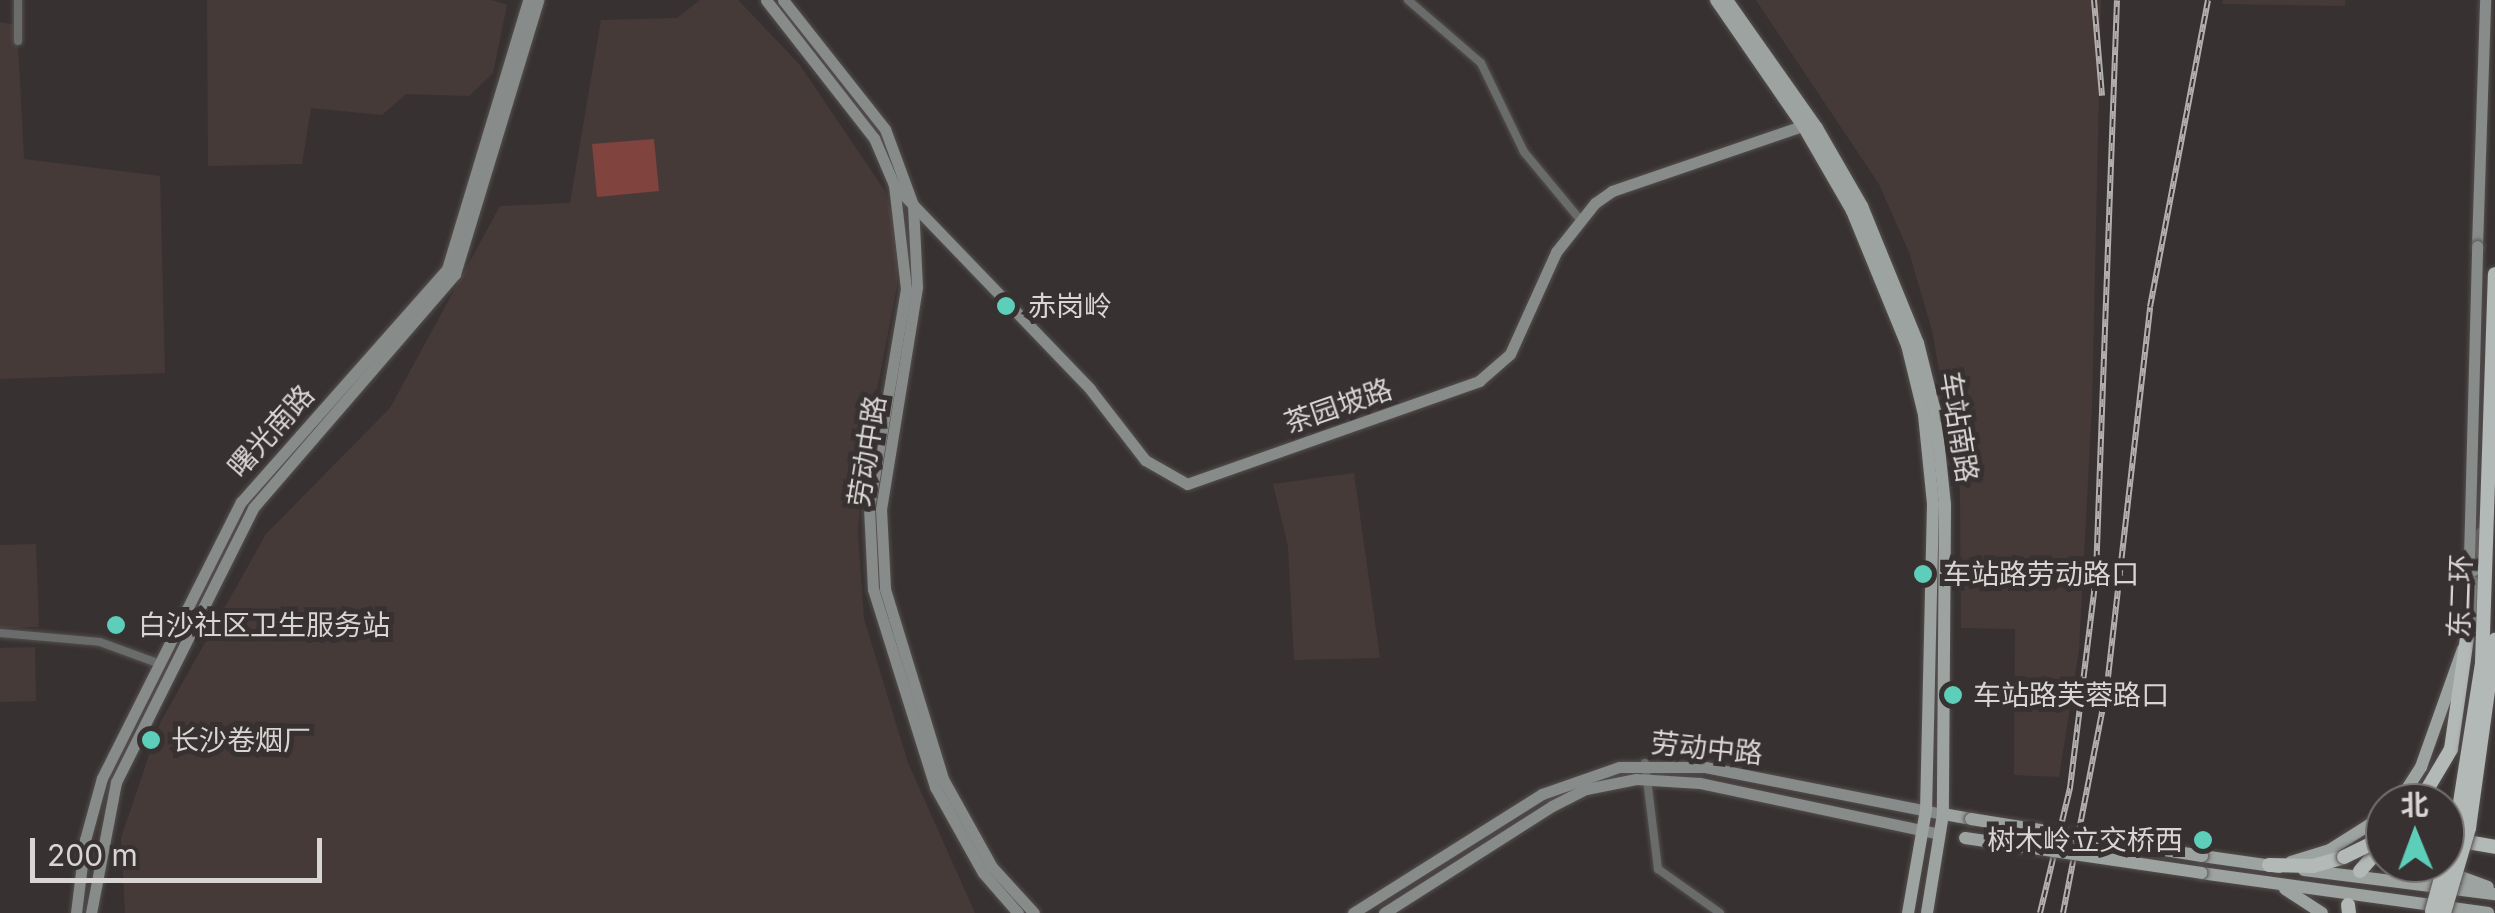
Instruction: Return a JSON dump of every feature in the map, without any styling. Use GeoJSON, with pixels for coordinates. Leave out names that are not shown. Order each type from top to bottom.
{"type":"FeatureCollection","features":[{"type":"Feature","properties":{"kind":"highway","name":"东二环"},"geometry":{"type":"LineString","coordinates":[[2431,913],[2452,848],[2479,688],[2495,274]]}},
{"type":"Feature","properties":{"kind":"highway"},"geometry":{"type":"LineString","coordinates":[[2430,783],[2450,749],[2474,570],[2486,519]]}},
{"type":"Feature","properties":{"kind":"highway","name":"东二环"},"geometry":{"type":"LineString","coordinates":[[2444,913],[2468,828],[2495,640]]}},
{"type":"Feature","properties":{"kind":"highway"},"geometry":{"type":"LineString","coordinates":[[2465,842],[2495,847]]}},
{"type":"Feature","properties":{"kind":"highway"},"geometry":{"type":"LineString","coordinates":[[2269,865],[2344,858],[2365,849]]}},
{"type":"Feature","properties":{"kind":"highway"},"geometry":{"type":"LineString","coordinates":[[2360,871],[2365,865]]}},
{"type":"Feature","properties":{"kind":"main road","name":"曙光南路"},"geometry":{"type":"LineString","coordinates":[[76,913],[85,840],[102,778],[241,502],[447,269],[528,0]]}},
{"type":"Feature","properties":{"kind":"main road","name":"曙光南路"},"geometry":{"type":"LineString","coordinates":[[91,913],[116,782],[253,508],[454,274],[538,0]]}},
{"type":"Feature","properties":{"kind":"main road","name":"劳动中路"},"geometry":{"type":"LineString","coordinates":[[766,0],[874,138],[894,185],[906,289],[869,508],[873,589],[934,787],[983,873],[1018,913]]}},
{"type":"Feature","properties":{"kind":"main road","name":"劳动中路"},"geometry":{"type":"LineString","coordinates":[[784,0],[885,129],[914,205],[917,287],[884,485],[885,589],[943,778],[992,867],[1034,913]]}},
{"type":"Feature","properties":{"kind":"main road","name":"车站南路"},"geometry":{"type":"LineString","coordinates":[[1716,0],[1808,124],[1852,211],[1894,309],[1924,415],[1933,504],[1926,810],[1908,913]]}},
{"type":"Feature","properties":{"kind":"main road","name":"车站南路"},"geometry":{"type":"LineString","coordinates":[[1727,0],[1862,206],[1904,305],[1935,411],[1945,504],[1943,814],[1928,906]]}},
{"type":"Feature","properties":{"kind":"main road"},"geometry":{"type":"LineString","coordinates":[[2474,570],[2469,558],[2485,0]]}},
{"type":"Feature","properties":{"kind":"main road","name":"茶园坡路"},"geometry":{"type":"LineString","coordinates":[[894,185],[1090,389],[1145,460],[1186,484],[1480,381],[1510,354],[1578,218],[1612,190],[1808,124]]}},
{"type":"Feature","properties":{"kind":"main road"},"geometry":{"type":"LineString","coordinates":[[2411,783],[2422,767],[2466,642]]}},
{"type":"Feature","properties":{"kind":"main road","name":"劳动中路"},"geometry":{"type":"LineString","coordinates":[[1353,913],[1542,794],[1645,764],[1705,767],[1943,814],[2202,856],[2495,892]]}},
{"type":"Feature","properties":{"kind":"main road","name":"劳动中路"},"geometry":{"type":"LineString","coordinates":[[1384,913],[1552,806],[1586,789],[1648,778],[1939,834],[2488,913]]}},
{"type":"Feature","properties":{"kind":"main road"},"geometry":{"type":"LineString","coordinates":[[2269,865],[2315,856],[2365,831]]}},
{"type":"Feature","properties":{"kind":"main road"},"geometry":{"type":"LineString","coordinates":[[2360,871],[2365,869]]}},
{"type":"Feature","properties":{"kind":"main road"},"geometry":{"type":"LineString","coordinates":[[2465,880],[2495,892]]}},
{"type":"Feature","properties":{"kind":"main road"},"geometry":{"type":"LineString","coordinates":[[2273,884],[2322,912]]}},
{"type":"Feature","properties":{"kind":"main road"},"geometry":{"type":"LineString","coordinates":[[2373,896],[2407,912]]}},
{"type":"Feature","properties":{"kind":"street"},"geometry":{"type":"LineString","coordinates":[[18,0],[18,41]]}},
{"type":"Feature","properties":{"kind":"street"},"geometry":{"type":"LineString","coordinates":[[1408,0],[1480,63],[1524,152],[1578,218]]}},
{"type":"Feature","properties":{"kind":"street"},"geometry":{"type":"LineString","coordinates":[[0,633],[100,642],[175,670]]}},
{"type":"Feature","properties":{"kind":"street"},"geometry":{"type":"LineString","coordinates":[[1645,764],[1658,868],[1720,913]]}},
{"type":"Feature","properties":{"kind":"shaded area"},"geometry":{"type":"Polygon","coordinates":[[[207,0],[491,0],[507,5],[493,73],[469,96],[406,94],[382,115],[311,108],[302,164],[208,166],[207,0]]]}},
{"type":"Feature","properties":{"kind":"shaded area"},"geometry":{"type":"Polygon","coordinates":[[[700,0],[738,0],[799,64],[885,191],[897,234],[897,286],[863,463],[858,532],[864,619],[908,763],[975,913],[125,913],[121,838],[160,723],[266,534],[390,408],[500,206],[570,203],[601,20],[677,18],[700,0]]]}},
{"type":"Feature","properties":{"kind":"shaded area"},"geometry":{"type":"Polygon","coordinates":[[[1756,0],[2101,0],[2092,406],[2079,650],[2059,777],[2014,775],[2015,629],[1961,628],[1960,490],[1932,330],[1909,252],[1879,184],[1756,0]]]}},
{"type":"Feature","properties":{"kind":"shaded area"},"geometry":{"type":"Polygon","coordinates":[[[2223,0],[2345,0],[2345,6],[2222,4],[2223,0]]]}},
{"type":"Feature","properties":{"kind":"shaded area"},"geometry":{"type":"Polygon","coordinates":[[[0,22],[17,25],[24,159],[160,176],[165,373],[0,379],[0,22]]]}},
{"type":"Feature","properties":{"kind":"shaded area"},"geometry":{"type":"Polygon","coordinates":[[[654,139],[659,191],[597,197],[592,144],[654,139]]]}},
{"type":"Feature","properties":{"kind":"shaded area"},"geometry":{"type":"Polygon","coordinates":[[[1354,473],[1380,658],[1294,660],[1288,546],[1273,484],[1354,473]]]}},
{"type":"Feature","properties":{"kind":"shaded area"},"geometry":{"type":"Polygon","coordinates":[[[36,544],[39,627],[0,628],[0,545],[36,544]]]}},
{"type":"Feature","properties":{"kind":"shaded area"},"geometry":{"type":"Polygon","coordinates":[[[35,647],[36,701],[0,702],[0,648],[35,647]]]}},
{"type":"Feature","properties":{"kind":"railway"},"geometry":{"type":"LineString","coordinates":[[2094,0],[2102,96]]}},
{"type":"Feature","properties":{"kind":"railway"},"geometry":{"type":"LineString","coordinates":[[2040,913],[2070,788],[2096,575],[2117,0]]}},
{"type":"Feature","properties":{"kind":"railway"},"geometry":{"type":"LineString","coordinates":[[2063,913],[2107,686],[2150,307],[2208,0]]}},
{"type":"Feature","properties":{"kind":"place","name":"赤岗岭"},"geometry":{"type":"Point","coordinates":[1006,306]}},
{"type":"Feature","properties":{"kind":"place","name":"车站路劳动路口"},"geometry":{"type":"Point","coordinates":[1923,574]}},
{"type":"Feature","properties":{"kind":"place","name":"白沙社区卫生服务站"},"geometry":{"type":"Point","coordinates":[116,625]}},
{"type":"Feature","properties":{"kind":"place","name":"车站路芙蓉路口"},"geometry":{"type":"Point","coordinates":[1953,695]}},
{"type":"Feature","properties":{"kind":"place","name":"长沙卷烟厂"},"geometry":{"type":"Point","coordinates":[151,740]}},
{"type":"Feature","properties":{"kind":"place","name":"树木岭立交桥西"},"geometry":{"type":"Point","coordinates":[2203,840]}}]}
